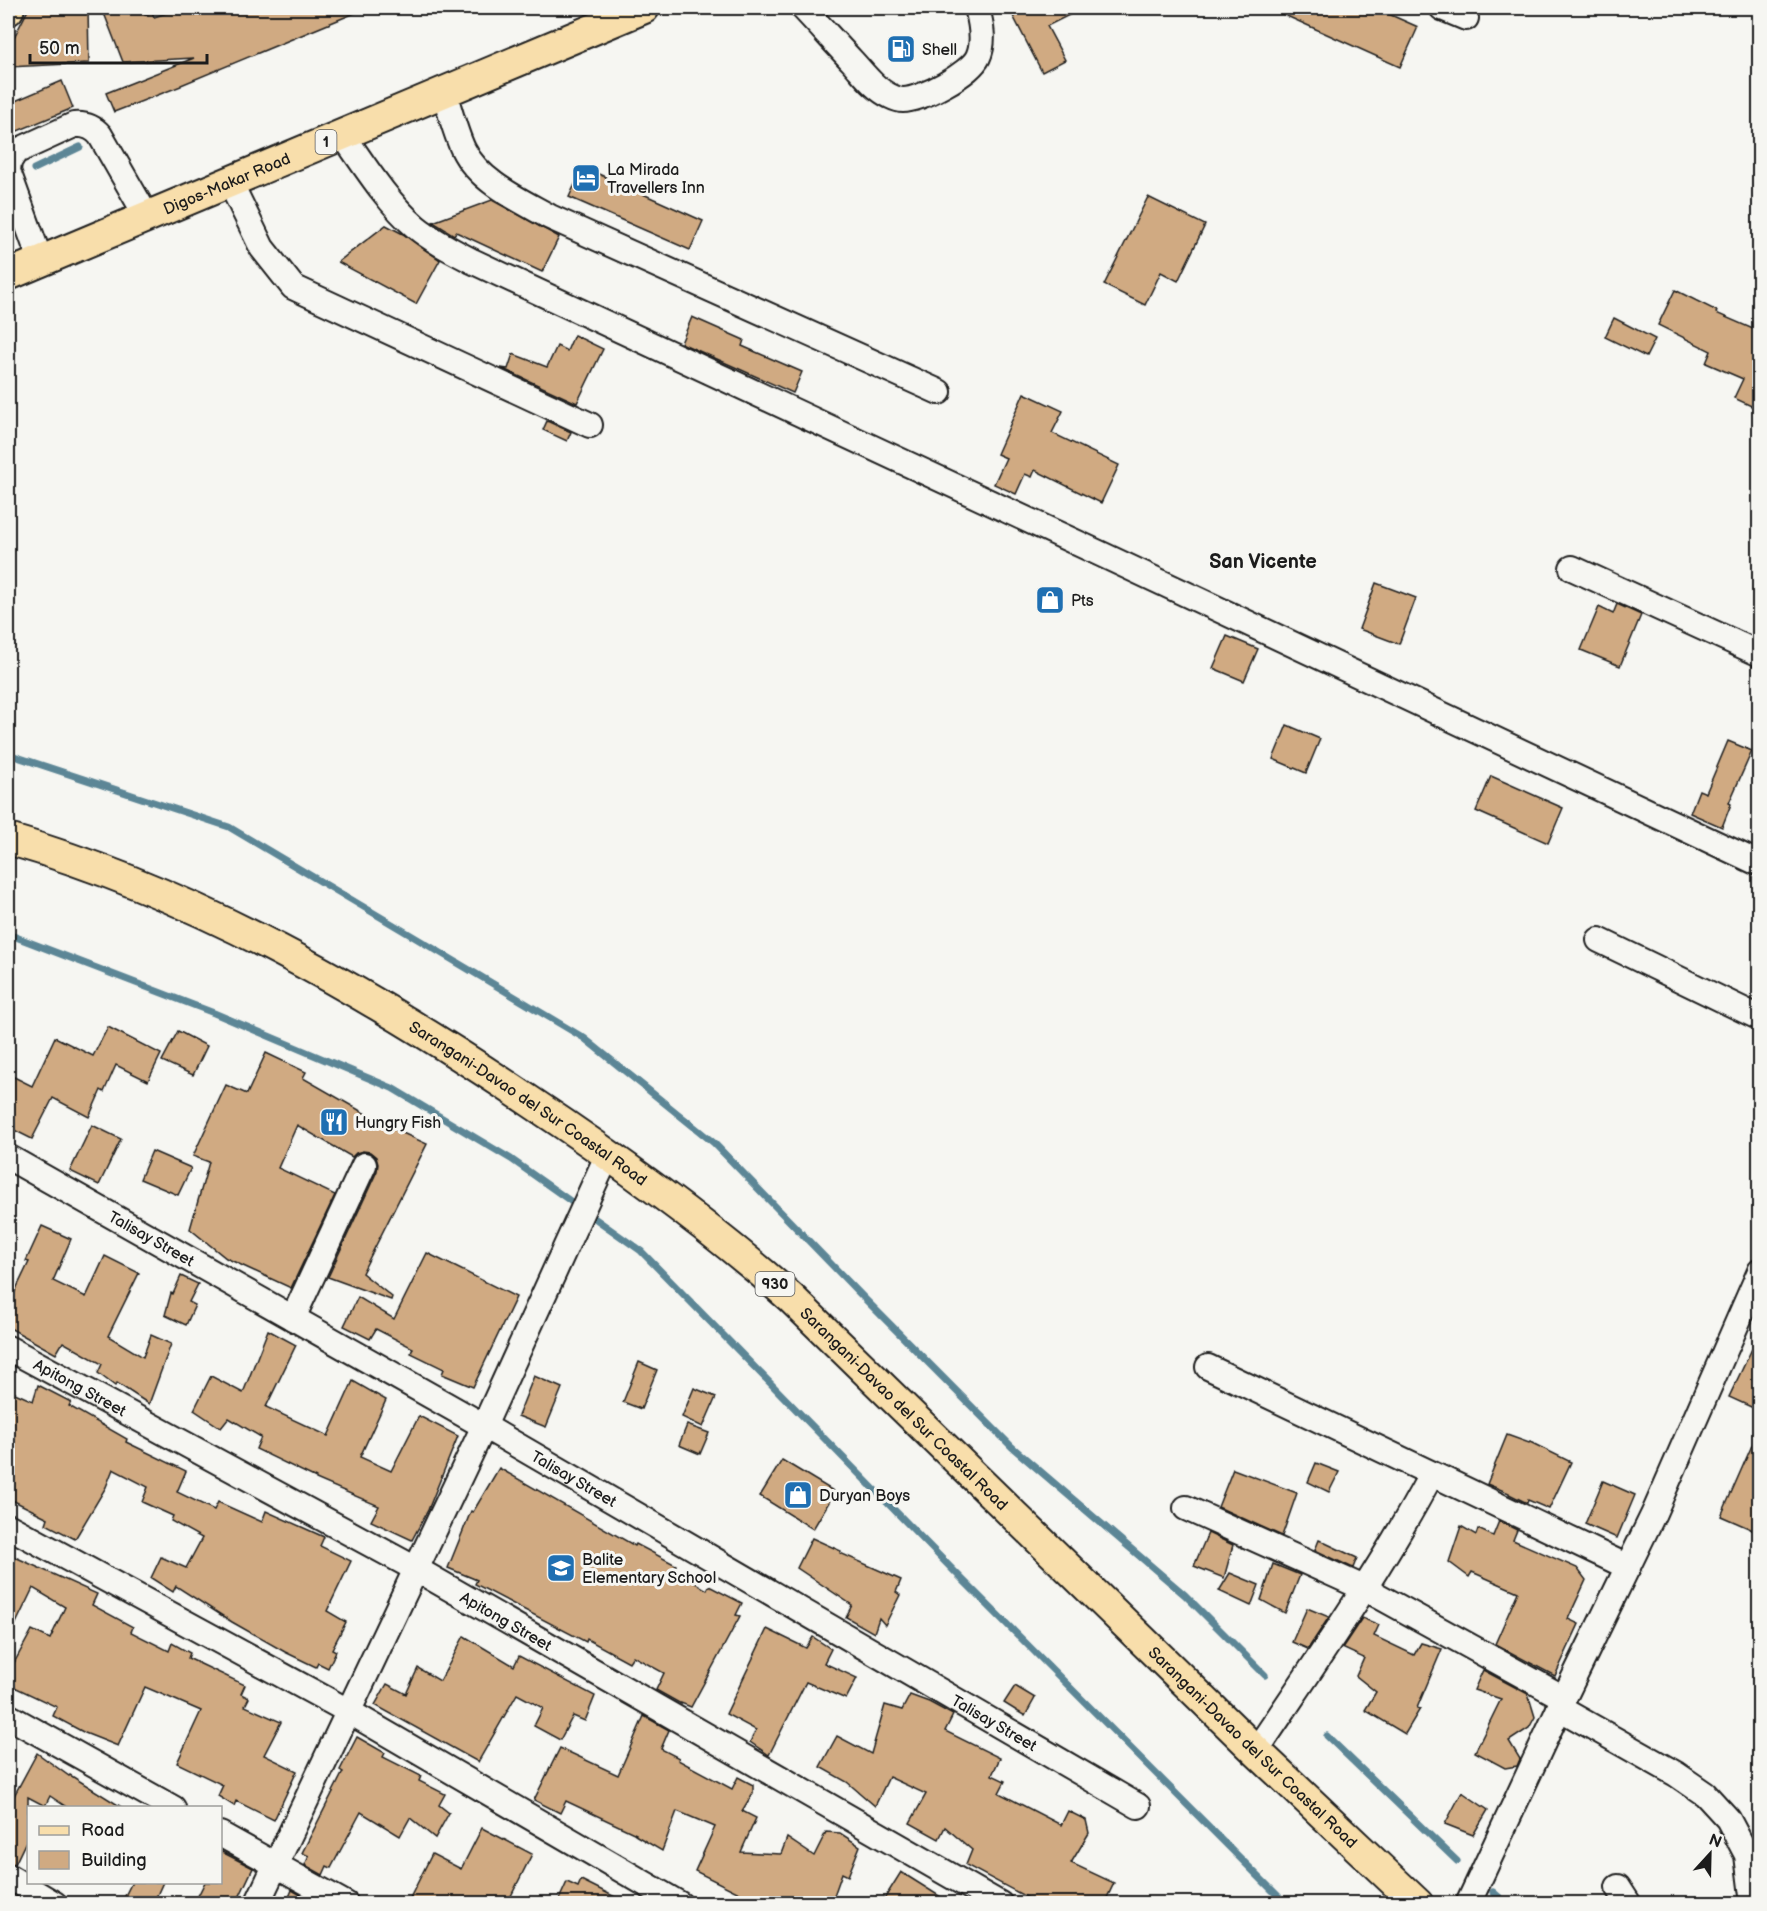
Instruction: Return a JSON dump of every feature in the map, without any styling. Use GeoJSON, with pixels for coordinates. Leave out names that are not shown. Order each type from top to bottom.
{"type":"FeatureCollection","features":[{"type":"Feature","properties":{"kind":"main road","name":"Digos-Makar Road"},"geometry":{"type":"LineString","coordinates":[[8,275],[644,8]]}},
{"type":"Feature","properties":{"kind":"main road","name":"Sarangani-Davao del Sur Coastal Road"},"geometry":{"type":"LineString","coordinates":[[8,839],[123,878],[213,917],[304,963],[456,1052],[609,1154],[743,1255],[791,1298],[1256,1750],[1418,1904]]}},
{"type":"Feature","properties":{"kind":"street"},"geometry":{"type":"LineString","coordinates":[[803,8],[873,84],[891,97],[902,100],[913,98],[961,76],[972,66],[981,46],[977,8]]}},
{"type":"Feature","properties":{"kind":"street"},"geometry":{"type":"LineString","coordinates":[[1442,8],[1466,18]]}},
{"type":"Feature","properties":{"kind":"street"},"geometry":{"type":"LineString","coordinates":[[444,92],[463,149],[473,164],[494,183],[519,200],[550,217],[939,392]]}},
{"type":"Feature","properties":{"kind":"street"},"geometry":{"type":"LineString","coordinates":[[40,262],[8,171],[9,162],[15,152],[54,133],[82,124],[96,131],[147,217]]}},
{"type":"Feature","properties":{"kind":"street"},"geometry":{"type":"LineString","coordinates":[[343,135],[382,188],[415,226],[438,243],[472,261],[1760,864]]}},
{"type":"Feature","properties":{"kind":"street"},"geometry":{"type":"LineString","coordinates":[[230,182],[262,248],[293,287],[590,425]]}},
{"type":"Feature","properties":{"kind":"street"},"geometry":{"type":"LineString","coordinates":[[1572,568],[1760,654]]}},
{"type":"Feature","properties":{"kind":"street"},"geometry":{"type":"LineString","coordinates":[[1599,940],[1760,1018]]}},
{"type":"Feature","properties":{"kind":"street"},"geometry":{"type":"LineString","coordinates":[[257,1904],[484,1426],[609,1154]]}},
{"type":"Feature","properties":{"kind":"street","name":"Talisay Street"},"geometry":{"type":"LineString","coordinates":[[8,1157],[484,1426],[1138,1806]]}},
{"type":"Feature","properties":{"kind":"street"},"geometry":{"type":"LineString","coordinates":[[293,1318],[364,1165]]}},
{"type":"Feature","properties":{"kind":"street"},"geometry":{"type":"LineString","coordinates":[[1468,1904],[1561,1703],[1654,1513],[1757,1284]]}},
{"type":"Feature","properties":{"kind":"street","name":"Apitong Street"},"geometry":{"type":"LineString","coordinates":[[8,1348],[416,1569],[999,1904]]}},
{"type":"Feature","properties":{"kind":"street"},"geometry":{"type":"LineString","coordinates":[[1208,1367],[1628,1567]]}},
{"type":"Feature","properties":{"kind":"street"},"geometry":{"type":"LineString","coordinates":[[1256,1750],[1365,1589],[1395,1541],[1431,1475]]}},
{"type":"Feature","properties":{"kind":"street"},"geometry":{"type":"LineString","coordinates":[[1186,1508],[1365,1589],[1561,1703],[1706,1794],[1728,1819],[1747,1855],[1755,1896]]}},
{"type":"Feature","properties":{"kind":"street"},"geometry":{"type":"LineString","coordinates":[[8,1527],[348,1711],[680,1904]]}},
{"type":"Feature","properties":{"kind":"street"},"geometry":{"type":"LineString","coordinates":[[8,1716],[169,1806]]}},
{"type":"Feature","properties":{"kind":"street"},"geometry":{"type":"LineString","coordinates":[[222,1835],[346,1904]]}},
{"type":"Feature","properties":{"kind":"street"},"geometry":{"type":"LineString","coordinates":[[8,1876],[55,1904]]}},
{"type":"Feature","properties":{"kind":"building"},"geometry":{"type":"Polygon","coordinates":[[[29,8],[88,8],[89,63],[8,67],[8,49],[29,8]]]}},
{"type":"Feature","properties":{"kind":"building"},"geometry":{"type":"Polygon","coordinates":[[[102,8],[142,8],[145,15],[152,12],[154,17],[182,8],[367,8],[114,112],[106,93],[194,58],[123,62],[102,8]]]}},
{"type":"Feature","properties":{"kind":"building"},"geometry":{"type":"Polygon","coordinates":[[[1009,8],[1083,8],[1047,26],[1065,60],[1042,72],[1009,8]]]}},
{"type":"Feature","properties":{"kind":"building"},"geometry":{"type":"Polygon","coordinates":[[[1269,8],[1375,8],[1418,27],[1400,67],[1269,8]]]}},
{"type":"Feature","properties":{"kind":"building"},"geometry":{"type":"Polygon","coordinates":[[[62,81],[73,108],[8,135],[8,104],[62,81]]]}},
{"type":"Feature","properties":{"kind":"building"},"geometry":{"type":"Polygon","coordinates":[[[583,167],[703,221],[690,250],[569,197],[583,167]]]}},
{"type":"Feature","properties":{"kind":"building"},"geometry":{"type":"Polygon","coordinates":[[[1148,197],[1205,225],[1178,281],[1161,272],[1145,305],[1104,285],[1148,197]]]}},
{"type":"Feature","properties":{"kind":"building"},"geometry":{"type":"Polygon","coordinates":[[[492,200],[559,237],[542,272],[456,232],[454,235],[433,222],[492,200]]]}},
{"type":"Feature","properties":{"kind":"building"},"geometry":{"type":"Polygon","coordinates":[[[386,225],[440,260],[416,304],[338,262],[386,225]]]}},
{"type":"Feature","properties":{"kind":"building"},"geometry":{"type":"Polygon","coordinates":[[[1675,290],[1717,311],[1716,313],[1760,332],[1760,410],[1734,398],[1743,379],[1706,363],[1711,351],[1658,325],[1675,290]]]}},
{"type":"Feature","properties":{"kind":"building"},"geometry":{"type":"Polygon","coordinates":[[[692,317],[744,340],[742,346],[802,372],[793,393],[681,343],[692,317]]]}},
{"type":"Feature","properties":{"kind":"building"},"geometry":{"type":"Polygon","coordinates":[[[1614,318],[1655,339],[1646,357],[1605,337],[1614,318]]]}},
{"type":"Feature","properties":{"kind":"building"},"geometry":{"type":"Polygon","coordinates":[[[574,335],[603,349],[577,403],[501,368],[508,369],[513,354],[547,367],[557,346],[567,351],[574,335]]]}},
{"type":"Feature","properties":{"kind":"building"},"geometry":{"type":"Polygon","coordinates":[[[1024,393],[1063,411],[1052,433],[1119,465],[1101,503],[1035,470],[1032,477],[1025,474],[1016,494],[994,484],[1006,458],[997,454],[1024,393]]]}},
{"type":"Feature","properties":{"kind":"building"},"geometry":{"type":"Polygon","coordinates":[[[547,421],[571,432],[567,441],[543,430],[547,421]]]}},
{"type":"Feature","properties":{"kind":"building"},"geometry":{"type":"Polygon","coordinates":[[[1376,583],[1416,598],[1399,644],[1359,629],[1376,583]]]}},
{"type":"Feature","properties":{"kind":"building"},"geometry":{"type":"Polygon","coordinates":[[[1617,604],[1641,615],[1620,666],[1581,650],[1599,607],[1613,614],[1617,604]]]}},
{"type":"Feature","properties":{"kind":"building"},"geometry":{"type":"Polygon","coordinates":[[[1227,636],[1258,649],[1244,681],[1213,668],[1227,636]]]}},
{"type":"Feature","properties":{"kind":"building"},"geometry":{"type":"Polygon","coordinates":[[[1287,725],[1320,739],[1306,773],[1273,759],[1287,725]]]}},
{"type":"Feature","properties":{"kind":"building"},"geometry":{"type":"Polygon","coordinates":[[[1728,741],[1752,751],[1729,803],[1731,804],[1722,827],[1690,813],[1699,790],[1706,793],[1728,741]]]}},
{"type":"Feature","properties":{"kind":"building"},"geometry":{"type":"Polygon","coordinates":[[[1491,776],[1563,808],[1548,843],[1476,811],[1491,776]]]}},
{"type":"Feature","properties":{"kind":"building"},"geometry":{"type":"Polygon","coordinates":[[[108,1027],[161,1054],[148,1081],[116,1065],[89,1117],[53,1098],[32,1139],[8,1127],[8,1074],[32,1086],[55,1037],[93,1056],[108,1027]]]}},
{"type":"Feature","properties":{"kind":"building"},"geometry":{"type":"Polygon","coordinates":[[[178,1031],[207,1046],[193,1075],[162,1061],[178,1031]]]}},
{"type":"Feature","properties":{"kind":"building"},"geometry":{"type":"Polygon","coordinates":[[[266,1053],[306,1072],[303,1078],[385,1125],[427,1144],[362,1273],[392,1297],[391,1300],[328,1277],[377,1171],[376,1157],[370,1152],[363,1151],[352,1157],[297,1125],[278,1168],[335,1195],[291,1288],[226,1258],[190,1229],[209,1162],[193,1156],[226,1085],[247,1094],[266,1053]]]}},
{"type":"Feature","properties":{"kind":"building"},"geometry":{"type":"Polygon","coordinates":[[[92,1125],[121,1139],[99,1185],[70,1171],[92,1125]]]}},
{"type":"Feature","properties":{"kind":"building"},"geometry":{"type":"Polygon","coordinates":[[[152,1151],[191,1168],[178,1195],[140,1179],[152,1151]]]}},
{"type":"Feature","properties":{"kind":"building"},"geometry":{"type":"Polygon","coordinates":[[[42,1226],[71,1239],[53,1281],[86,1297],[105,1256],[139,1273],[108,1336],[143,1357],[151,1335],[171,1344],[149,1404],[117,1383],[115,1386],[98,1373],[102,1364],[63,1342],[56,1354],[8,1327],[8,1306],[29,1262],[26,1261],[42,1226]]]}},
{"type":"Feature","properties":{"kind":"building"},"geometry":{"type":"Polygon","coordinates":[[[427,1253],[516,1297],[473,1387],[442,1374],[444,1369],[411,1353],[413,1348],[376,1329],[370,1339],[344,1326],[358,1297],[394,1319],[427,1253]]]}},
{"type":"Feature","properties":{"kind":"building"},"geometry":{"type":"Polygon","coordinates":[[[181,1276],[198,1284],[189,1302],[195,1305],[186,1325],[165,1315],[171,1293],[173,1294],[181,1276]]]}},
{"type":"Feature","properties":{"kind":"building"},"geometry":{"type":"Polygon","coordinates":[[[268,1330],[296,1345],[266,1407],[328,1436],[353,1381],[386,1400],[360,1457],[391,1471],[419,1416],[458,1436],[428,1510],[412,1540],[371,1521],[379,1506],[316,1479],[256,1449],[261,1437],[229,1418],[221,1428],[194,1410],[211,1376],[243,1393],[268,1330]]]}},
{"type":"Feature","properties":{"kind":"building"},"geometry":{"type":"Polygon","coordinates":[[[1760,1332],[1760,1411],[1729,1397],[1760,1332]]]}},
{"type":"Feature","properties":{"kind":"building"},"geometry":{"type":"Polygon","coordinates":[[[639,1362],[657,1370],[641,1409],[623,1402],[639,1362]]]}},
{"type":"Feature","properties":{"kind":"building"},"geometry":{"type":"Polygon","coordinates":[[[534,1376],[562,1388],[546,1427],[518,1416],[534,1376]]]}},
{"type":"Feature","properties":{"kind":"building"},"geometry":{"type":"Polygon","coordinates":[[[38,1385],[71,1402],[69,1406],[127,1439],[126,1442],[186,1471],[177,1492],[214,1510],[218,1502],[262,1522],[266,1511],[324,1537],[320,1546],[351,1561],[327,1611],[346,1622],[332,1649],[336,1651],[328,1668],[318,1663],[316,1667],[285,1652],[176,1586],[173,1592],[151,1578],[161,1557],[186,1568],[202,1538],[171,1521],[173,1516],[142,1502],[148,1487],[113,1469],[106,1487],[75,1539],[46,1524],[48,1518],[8,1498],[8,1390],[33,1401],[38,1385]]]}},
{"type":"Feature","properties":{"kind":"building"},"geometry":{"type":"Polygon","coordinates":[[[694,1388],[716,1397],[703,1427],[682,1417],[694,1388]]]}},
{"type":"Feature","properties":{"kind":"building"},"geometry":{"type":"Polygon","coordinates":[[[687,1425],[709,1433],[700,1454],[679,1445],[687,1425]]]}},
{"type":"Feature","properties":{"kind":"building"},"geometry":{"type":"Polygon","coordinates":[[[1760,1427],[1760,1533],[1721,1516],[1760,1427]]]}},
{"type":"Feature","properties":{"kind":"building"},"geometry":{"type":"Polygon","coordinates":[[[1507,1435],[1530,1442],[1571,1462],[1549,1509],[1528,1500],[1527,1503],[1487,1484],[1507,1435]]]}},
{"type":"Feature","properties":{"kind":"building"},"geometry":{"type":"Polygon","coordinates":[[[782,1460],[835,1492],[813,1529],[760,1496],[782,1460]]]}},
{"type":"Feature","properties":{"kind":"building"},"geometry":{"type":"Polygon","coordinates":[[[1316,1463],[1339,1472],[1329,1492],[1308,1482],[1316,1463]]]}},
{"type":"Feature","properties":{"kind":"building","name":"Balite Elementary School"},"geometry":{"type":"Polygon","coordinates":[[[499,1468],[635,1546],[636,1544],[676,1565],[673,1570],[707,1590],[709,1586],[742,1603],[736,1615],[740,1616],[691,1707],[656,1690],[664,1673],[633,1656],[629,1662],[587,1639],[586,1642],[475,1584],[477,1580],[448,1568],[471,1511],[473,1512],[499,1468]]]}},
{"type":"Feature","properties":{"kind":"building"},"geometry":{"type":"Polygon","coordinates":[[[1233,1469],[1297,1493],[1282,1536],[1218,1507],[1233,1469]]]}},
{"type":"Feature","properties":{"kind":"building"},"geometry":{"type":"Polygon","coordinates":[[[1603,1481],[1635,1495],[1617,1538],[1585,1524],[1603,1481]]]}},
{"type":"Feature","properties":{"kind":"building"},"geometry":{"type":"Polygon","coordinates":[[[1499,1521],[1517,1530],[1513,1540],[1577,1568],[1586,1580],[1568,1619],[1579,1624],[1555,1676],[1495,1644],[1518,1592],[1472,1572],[1469,1577],[1449,1562],[1461,1526],[1476,1535],[1478,1529],[1493,1536],[1499,1521]]]}},
{"type":"Feature","properties":{"kind":"building"},"geometry":{"type":"Polygon","coordinates":[[[1208,1533],[1233,1545],[1224,1578],[1194,1566],[1208,1533]]]}},
{"type":"Feature","properties":{"kind":"building"},"geometry":{"type":"Polygon","coordinates":[[[812,1538],[901,1580],[896,1592],[900,1595],[885,1625],[879,1618],[874,1633],[846,1617],[852,1605],[797,1568],[812,1538]]]}},
{"type":"Feature","properties":{"kind":"building"},"geometry":{"type":"Polygon","coordinates":[[[1319,1540],[1357,1558],[1353,1568],[1315,1550],[1319,1540]]]}},
{"type":"Feature","properties":{"kind":"building"},"geometry":{"type":"Polygon","coordinates":[[[15,1557],[97,1594],[92,1605],[133,1627],[131,1632],[169,1651],[172,1643],[190,1653],[188,1658],[245,1685],[241,1694],[249,1698],[245,1706],[281,1722],[264,1755],[297,1771],[274,1820],[236,1801],[234,1806],[218,1796],[223,1785],[177,1763],[201,1711],[145,1687],[118,1746],[85,1733],[53,1716],[57,1707],[8,1684],[8,1674],[32,1630],[50,1639],[65,1607],[33,1588],[8,1640],[8,1572],[15,1557]]]}},
{"type":"Feature","properties":{"kind":"building"},"geometry":{"type":"Polygon","coordinates":[[[1273,1564],[1300,1575],[1285,1613],[1261,1600],[1273,1564]]]}},
{"type":"Feature","properties":{"kind":"building"},"geometry":{"type":"Polygon","coordinates":[[[1230,1573],[1259,1585],[1251,1606],[1219,1591],[1230,1573]]]}},
{"type":"Feature","properties":{"kind":"building"},"geometry":{"type":"Polygon","coordinates":[[[1307,1608],[1329,1617],[1308,1649],[1292,1642],[1307,1608]]]}},
{"type":"Feature","properties":{"kind":"building"},"geometry":{"type":"Polygon","coordinates":[[[1362,1618],[1379,1625],[1374,1636],[1414,1655],[1421,1643],[1442,1649],[1417,1708],[1420,1709],[1405,1734],[1365,1710],[1376,1692],[1356,1676],[1364,1658],[1342,1648],[1362,1618]]]}},
{"type":"Feature","properties":{"kind":"building"},"geometry":{"type":"Polygon","coordinates":[[[767,1629],[806,1648],[813,1637],[831,1649],[824,1663],[857,1678],[846,1699],[806,1682],[769,1755],[750,1742],[756,1730],[726,1714],[767,1629]]]}},
{"type":"Feature","properties":{"kind":"building"},"geometry":{"type":"Polygon","coordinates":[[[464,1636],[514,1666],[519,1656],[595,1696],[585,1721],[573,1716],[560,1740],[534,1726],[543,1708],[517,1694],[478,1762],[375,1705],[387,1684],[406,1694],[418,1668],[440,1681],[464,1636]]]}},
{"type":"Feature","properties":{"kind":"building"},"geometry":{"type":"Polygon","coordinates":[[[1483,1670],[1528,1694],[1535,1717],[1529,1728],[1509,1741],[1520,1759],[1517,1766],[1505,1768],[1475,1752],[1501,1699],[1474,1690],[1483,1670]]]}},
{"type":"Feature","properties":{"kind":"building"},"geometry":{"type":"Polygon","coordinates":[[[1015,1686],[1035,1698],[1025,1716],[1004,1703],[1015,1686]]]}},
{"type":"Feature","properties":{"kind":"building"},"geometry":{"type":"Polygon","coordinates":[[[910,1695],[953,1715],[945,1731],[1000,1758],[992,1775],[1005,1781],[999,1793],[1061,1825],[1068,1811],[1086,1820],[1089,1833],[1071,1863],[1114,1883],[1104,1904],[1039,1904],[966,1865],[972,1850],[945,1827],[939,1839],[910,1823],[926,1794],[889,1777],[875,1806],[847,1782],[820,1767],[837,1736],[871,1754],[885,1705],[902,1710],[910,1695]]]}},
{"type":"Feature","properties":{"kind":"building"},"geometry":{"type":"Polygon","coordinates":[[[644,1716],[669,1730],[661,1749],[679,1758],[678,1760],[732,1789],[738,1777],[753,1785],[753,1793],[742,1811],[756,1818],[741,1852],[781,1854],[787,1838],[814,1856],[826,1832],[840,1833],[860,1846],[848,1876],[842,1873],[831,1904],[761,1904],[695,1871],[715,1827],[677,1811],[662,1851],[636,1834],[566,1801],[560,1813],[534,1800],[560,1748],[618,1775],[644,1716]]]}},
{"type":"Feature","properties":{"kind":"building"},"geometry":{"type":"Polygon","coordinates":[[[357,1737],[385,1753],[383,1757],[421,1776],[419,1781],[445,1794],[439,1805],[449,1813],[435,1838],[410,1818],[400,1836],[361,1812],[331,1868],[327,1866],[323,1875],[305,1865],[309,1856],[302,1853],[343,1772],[340,1770],[357,1737]]]}},
{"type":"Feature","properties":{"kind":"building"},"geometry":{"type":"Polygon","coordinates":[[[37,1753],[69,1776],[120,1806],[65,1806],[50,1796],[45,1806],[28,1797],[27,1839],[15,1864],[8,1862],[8,1807],[37,1753]]]}},
{"type":"Feature","properties":{"kind":"building"},"geometry":{"type":"Polygon","coordinates":[[[1462,1792],[1488,1810],[1473,1835],[1445,1824],[1462,1792]]]}},
{"type":"Feature","properties":{"kind":"building"},"geometry":{"type":"Polygon","coordinates":[[[482,1828],[532,1854],[507,1904],[407,1904],[432,1854],[461,1869],[482,1828]]]}},
{"type":"Feature","properties":{"kind":"building"},"geometry":{"type":"Polygon","coordinates":[[[222,1852],[253,1868],[236,1904],[207,1904],[197,1898],[204,1884],[222,1884],[222,1852]]]}},
{"type":"Feature","properties":{"kind":"building"},"geometry":{"type":"Polygon","coordinates":[[[901,1872],[952,1904],[881,1904],[901,1872]]]}},
{"type":"Feature","properties":{"kind":"building"},"geometry":{"type":"Polygon","coordinates":[[[581,1880],[629,1904],[557,1904],[567,1882],[578,1887],[581,1880]]]}},
{"type":"Feature","properties":{"kind":"building"},"geometry":{"type":"Polygon","coordinates":[[[131,1884],[162,1884],[153,1904],[121,1904],[131,1884]]]}},
{"type":"Feature","properties":{"kind":"building"},"geometry":{"type":"Polygon","coordinates":[[[292,1890],[313,1902],[312,1904],[286,1904],[292,1890]]]}},
{"type":"Feature","properties":{"kind":"waterway"},"geometry":{"type":"LineString","coordinates":[[34,169],[80,147]]}},
{"type":"Feature","properties":{"kind":"waterway"},"geometry":{"type":"LineString","coordinates":[[8,754],[229,827],[584,1038],[714,1143],[1012,1447],[1185,1595],[1265,1675]]}},
{"type":"Feature","properties":{"kind":"waterway"},"geometry":{"type":"LineString","coordinates":[[8,934],[214,1013],[392,1088],[511,1159],[641,1251],[954,1571],[1286,1904]]}},
{"type":"Feature","properties":{"kind":"waterway"},"geometry":{"type":"LineString","coordinates":[[1327,1736],[1457,1861]]}},
{"type":"Feature","properties":{"kind":"waterway"},"geometry":{"type":"LineString","coordinates":[[1493,1892],[1507,1904]]}},
{"type":"Feature","properties":{"kind":"place","name":"Shell"},"geometry":{"type":"Point","coordinates":[901,49]}},
{"type":"Feature","properties":{"kind":"place","name":"La Mirada Travellers Inn"},"geometry":{"type":"Point","coordinates":[586,178]}},
{"type":"Feature","properties":{"kind":"place","name":"Pts"},"geometry":{"type":"Point","coordinates":[1050,600]}},
{"type":"Feature","properties":{"kind":"place","name":"Hungry Fish"},"geometry":{"type":"Point","coordinates":[334,1122]}},
{"type":"Feature","properties":{"kind":"place","name":"Duryan Boys"},"geometry":{"type":"Point","coordinates":[798,1495]}},
{"type":"Feature","properties":{"kind":"place","name":"Balite Elementary School"},"geometry":{"type":"Point","coordinates":[561,1568]}},
{"type":"Feature","properties":{"kind":"district","name":"San Vicente"},"geometry":{"type":"Point","coordinates":[1263,561]}}]}
